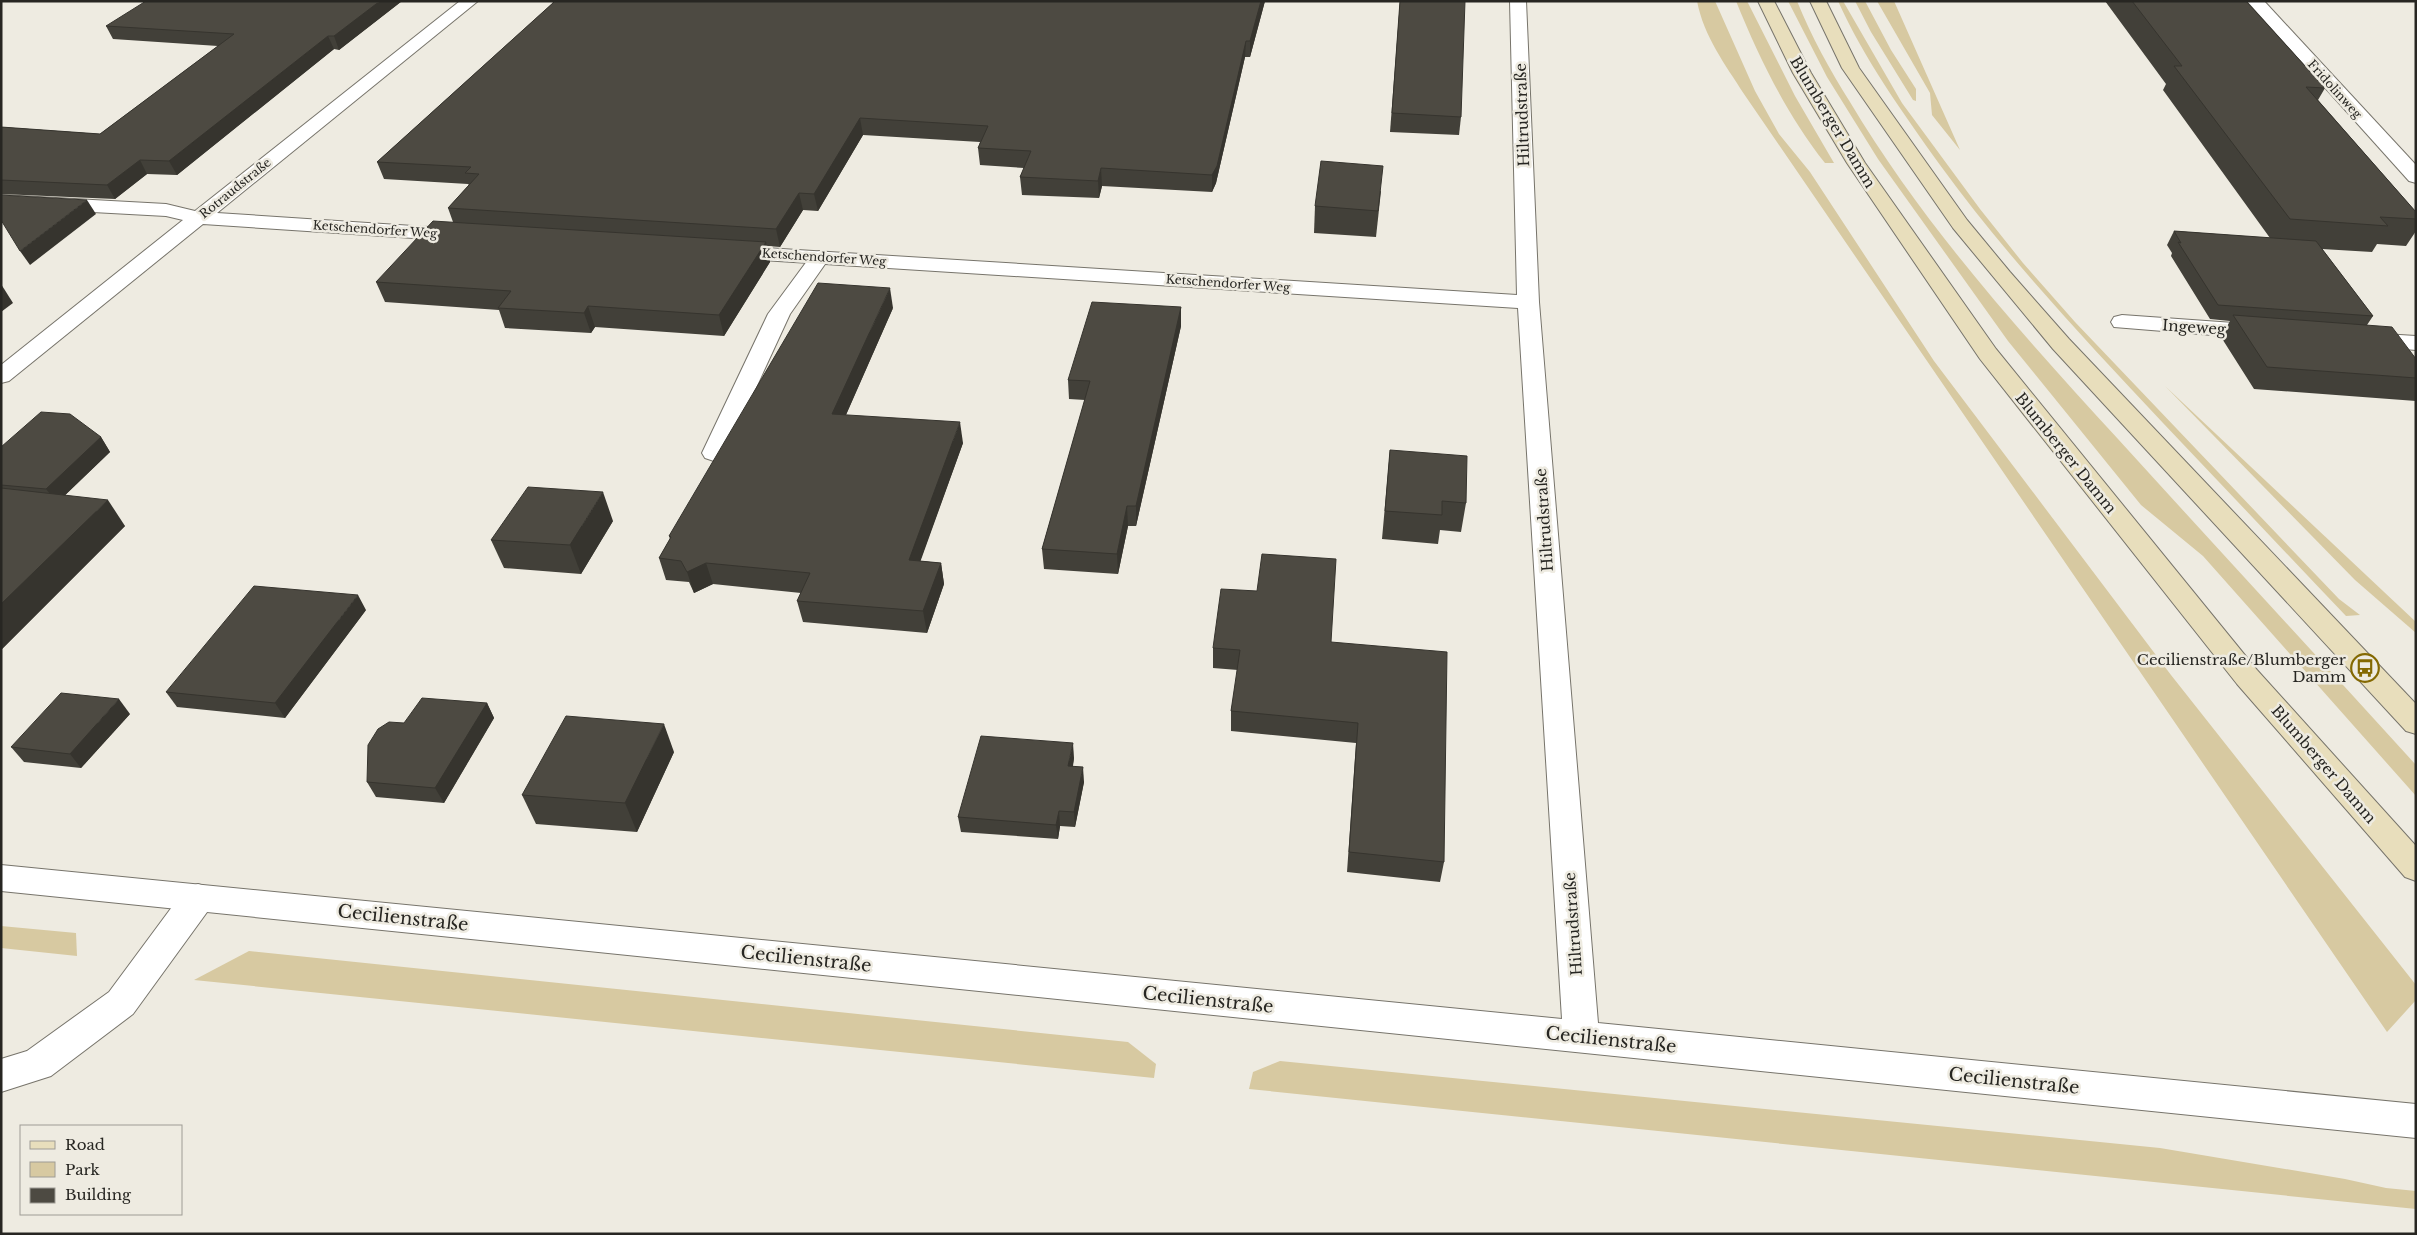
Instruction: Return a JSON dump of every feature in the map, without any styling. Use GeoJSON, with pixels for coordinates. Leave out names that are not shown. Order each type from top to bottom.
{"type":"FeatureCollection","features":[{"type":"Feature","properties":{"kind":"main road","name":"Blumberger Damm"},"geometry":{"type":"LineString","coordinates":[[1766,1],[1802,73],[1856,163],[1988,354],[2247,677],[2416,868]]}},
{"type":"Feature","properties":{"kind":"main road"},"geometry":{"type":"LineString","coordinates":[[1818,1],[1851,68],[1960,224],[2003,276],[2067,350],[2416,723]]}},
{"type":"Feature","properties":{"kind":"street","name":"Rotraudstraße"},"geometry":{"type":"LineString","coordinates":[[1,376],[470,1]]}},
{"type":"Feature","properties":{"kind":"street","name":"Hiltrudstraße"},"geometry":{"type":"LineString","coordinates":[[1518,1],[1528,302],[1581,1038]]}},
{"type":"Feature","properties":{"kind":"street","name":"Fridolinweg"},"geometry":{"type":"LineString","coordinates":[[2255,1],[2416,177]]}},
{"type":"Feature","properties":{"kind":"street","name":"Ketschendorfer Weg"},"geometry":{"type":"LineString","coordinates":[[1,201],[166,210],[198,218],[476,236]]}},
{"type":"Feature","properties":{"kind":"street","name":"Ketschendorfer Weg"},"geometry":{"type":"LineString","coordinates":[[712,250],[1528,302]]}},
{"type":"Feature","properties":{"kind":"street"},"geometry":{"type":"LineString","coordinates":[[714,453],[779,314],[820,257]]}},
{"type":"Feature","properties":{"kind":"street","name":"Ingeweg"},"geometry":{"type":"LineString","coordinates":[[2122,322],[2278,334]]}},
{"type":"Feature","properties":{"kind":"street"},"geometry":{"type":"LineString","coordinates":[[2347,338],[2416,343]]}},
{"type":"Feature","properties":{"kind":"street","name":"Cecilienstraße"},"geometry":{"type":"LineString","coordinates":[[1,878],[2416,1121]]}},
{"type":"Feature","properties":{"kind":"street"},"geometry":{"type":"LineString","coordinates":[[1,1076],[38,1064],[121,1003],[198,898]]}},
{"type":"Feature","properties":{"kind":"green space"},"geometry":{"type":"Polygon","coordinates":[[[1697,1],[1715,1],[1755,91],[1779,134],[1810,172],[1934,361],[2171,675],[2416,985],[2416,1000],[2387,1032],[1744,94],[1710,38],[1697,1]]]}},
{"type":"Feature","properties":{"kind":"green space"},"geometry":{"type":"Polygon","coordinates":[[[1736,1],[1747,1],[1795,96],[1834,163],[1825,163],[1786,106],[1754,44],[1736,1]]]}},
{"type":"Feature","properties":{"kind":"green space"},"geometry":{"type":"Polygon","coordinates":[[[1788,1],[1797,1],[1821,53],[1879,148],[1909,192],[1975,277],[2155,480],[2416,765],[2416,796],[2203,556],[2141,505],[2008,341],[1878,159],[1827,77],[1788,1]]]}},
{"type":"Feature","properties":{"kind":"green space"},"geometry":{"type":"Polygon","coordinates":[[[1838,1],[1843,1],[1902,103],[1980,209],[2023,263],[2075,322],[2339,599],[2360,615],[2346,616],[2105,361],[2019,265],[1940,165],[1898,106],[1848,23],[1838,1]]]}},
{"type":"Feature","properties":{"kind":"green space"},"geometry":{"type":"Polygon","coordinates":[[[1855,1],[1865,1],[1891,50],[1916,89],[1916,101],[1913,100],[1871,32],[1855,1]]]}},
{"type":"Feature","properties":{"kind":"green space"},"geometry":{"type":"Polygon","coordinates":[[[1877,1],[1894,1],[1960,150],[1932,115],[1930,93],[1877,1]]]}},
{"type":"Feature","properties":{"kind":"green space"},"geometry":{"type":"Polygon","coordinates":[[[2165,386],[2416,622],[2416,633],[2355,580],[2165,386]]]}},
{"type":"Feature","properties":{"kind":"green space"},"geometry":{"type":"Polygon","coordinates":[[[1,926],[76,933],[77,956],[1,948],[1,926]]]}},
{"type":"Feature","properties":{"kind":"green space"},"geometry":{"type":"Polygon","coordinates":[[[249,951],[1128,1042],[1156,1064],[1154,1078],[194,980],[249,951]]]}},
{"type":"Feature","properties":{"kind":"green space"},"geometry":{"type":"Polygon","coordinates":[[[1280,1061],[2160,1148],[2345,1179],[2386,1188],[2416,1191],[2416,1209],[1249,1089],[1253,1072],[1280,1061]]]}},
{"type":"Feature","properties":{"kind":"building"},"geometry":{"type":"Polygon","coordinates":[[[146,1],[380,1],[334,36],[328,36],[169,161],[140,160],[107,185],[1,180],[1,127],[100,134],[234,34],[106,26],[146,1]]]}},
{"type":"Feature","properties":{"kind":"building"},"geometry":{"type":"Polygon","coordinates":[[[552,1],[1261,1],[1250,41],[1246,41],[1217,166],[1212,175],[1101,168],[1098,181],[1020,177],[1031,151],[978,148],[988,126],[860,118],[814,194],[799,193],[776,229],[448,208],[479,174],[465,173],[471,167],[377,162],[554,2],[552,1]]]}},
{"type":"Feature","properties":{"kind":"building"},"geometry":{"type":"Polygon","coordinates":[[[1400,1],[1465,1],[1461,117],[1392,113],[1400,1]]]}},
{"type":"Feature","properties":{"kind":"building"},"geometry":{"type":"Polygon","coordinates":[[[2132,1],[2246,1],[2325,88],[2306,87],[2416,212],[2416,219],[2380,217],[2388,226],[2290,219],[2174,66],[2182,66],[2132,1]]]}},
{"type":"Feature","properties":{"kind":"building"},"geometry":{"type":"Polygon","coordinates":[[[1321,161],[1383,166],[1378,211],[1315,206],[1321,161]]]}},
{"type":"Feature","properties":{"kind":"building"},"geometry":{"type":"Polygon","coordinates":[[[1,195],[87,200],[20,251],[1,220],[1,195]]]}},
{"type":"Feature","properties":{"kind":"building"},"geometry":{"type":"Polygon","coordinates":[[[433,221],[766,242],[719,315],[588,306],[584,313],[498,308],[511,291],[376,282],[433,221]]]}},
{"type":"Feature","properties":{"kind":"building"},"geometry":{"type":"Polygon","coordinates":[[[2174,231],[2316,241],[2373,316],[2218,305],[2178,242],[2181,243],[2174,231]]]}},
{"type":"Feature","properties":{"kind":"building"},"geometry":{"type":"Polygon","coordinates":[[[818,283],[890,288],[832,414],[960,422],[909,560],[941,563],[923,611],[797,601],[810,573],[706,563],[687,572],[681,561],[659,558],[671,537],[669,536],[818,283]]]}},
{"type":"Feature","properties":{"kind":"building"},"geometry":{"type":"Polygon","coordinates":[[[1092,302],[1181,307],[1136,506],[1127,506],[1117,554],[1042,549],[1090,381],[1068,380],[1092,302]]]}},
{"type":"Feature","properties":{"kind":"building"},"geometry":{"type":"Polygon","coordinates":[[[2233,315],[2392,327],[2416,359],[2416,378],[2267,367],[2233,315]]]}},
{"type":"Feature","properties":{"kind":"building"},"geometry":{"type":"Polygon","coordinates":[[[41,412],[70,414],[101,437],[46,489],[1,485],[1,447],[41,412]]]}},
{"type":"Feature","properties":{"kind":"building"},"geometry":{"type":"Polygon","coordinates":[[[1390,450],[1467,456],[1466,503],[1442,501],[1442,515],[1385,511],[1390,450]]]}},
{"type":"Feature","properties":{"kind":"building"},"geometry":{"type":"Polygon","coordinates":[[[528,487],[603,492],[570,545],[491,540],[528,487]]]}},
{"type":"Feature","properties":{"kind":"building"},"geometry":{"type":"Polygon","coordinates":[[[1,488],[108,500],[1,604],[1,488]]]}},
{"type":"Feature","properties":{"kind":"building"},"geometry":{"type":"Polygon","coordinates":[[[1262,554],[1336,559],[1331,642],[1447,652],[1444,862],[1349,852],[1358,723],[1231,711],[1240,650],[1213,648],[1221,589],[1257,591],[1262,554]]]}},
{"type":"Feature","properties":{"kind":"building"},"geometry":{"type":"Polygon","coordinates":[[[254,586],[358,595],[275,703],[166,692],[254,586]]]}},
{"type":"Feature","properties":{"kind":"building"},"geometry":{"type":"Polygon","coordinates":[[[61,693],[119,699],[70,754],[11,747],[61,693]]]}},
{"type":"Feature","properties":{"kind":"building"},"geometry":{"type":"Polygon","coordinates":[[[422,698],[487,703],[435,788],[367,782],[368,745],[378,729],[389,722],[404,723],[422,698]]]}},
{"type":"Feature","properties":{"kind":"building"},"geometry":{"type":"Polygon","coordinates":[[[566,716],[664,724],[625,803],[522,795],[566,716]]]}},
{"type":"Feature","properties":{"kind":"building"},"geometry":{"type":"Polygon","coordinates":[[[981,736],[1073,743],[1068,766],[1083,767],[1074,812],[1059,811],[1056,825],[958,817],[981,736]]]}},
{"type":"Feature","properties":{"kind":"place","name":"Cecilienstraße/Blumberger Damm"},"geometry":{"type":"Point","coordinates":[2365,668]}}]}
